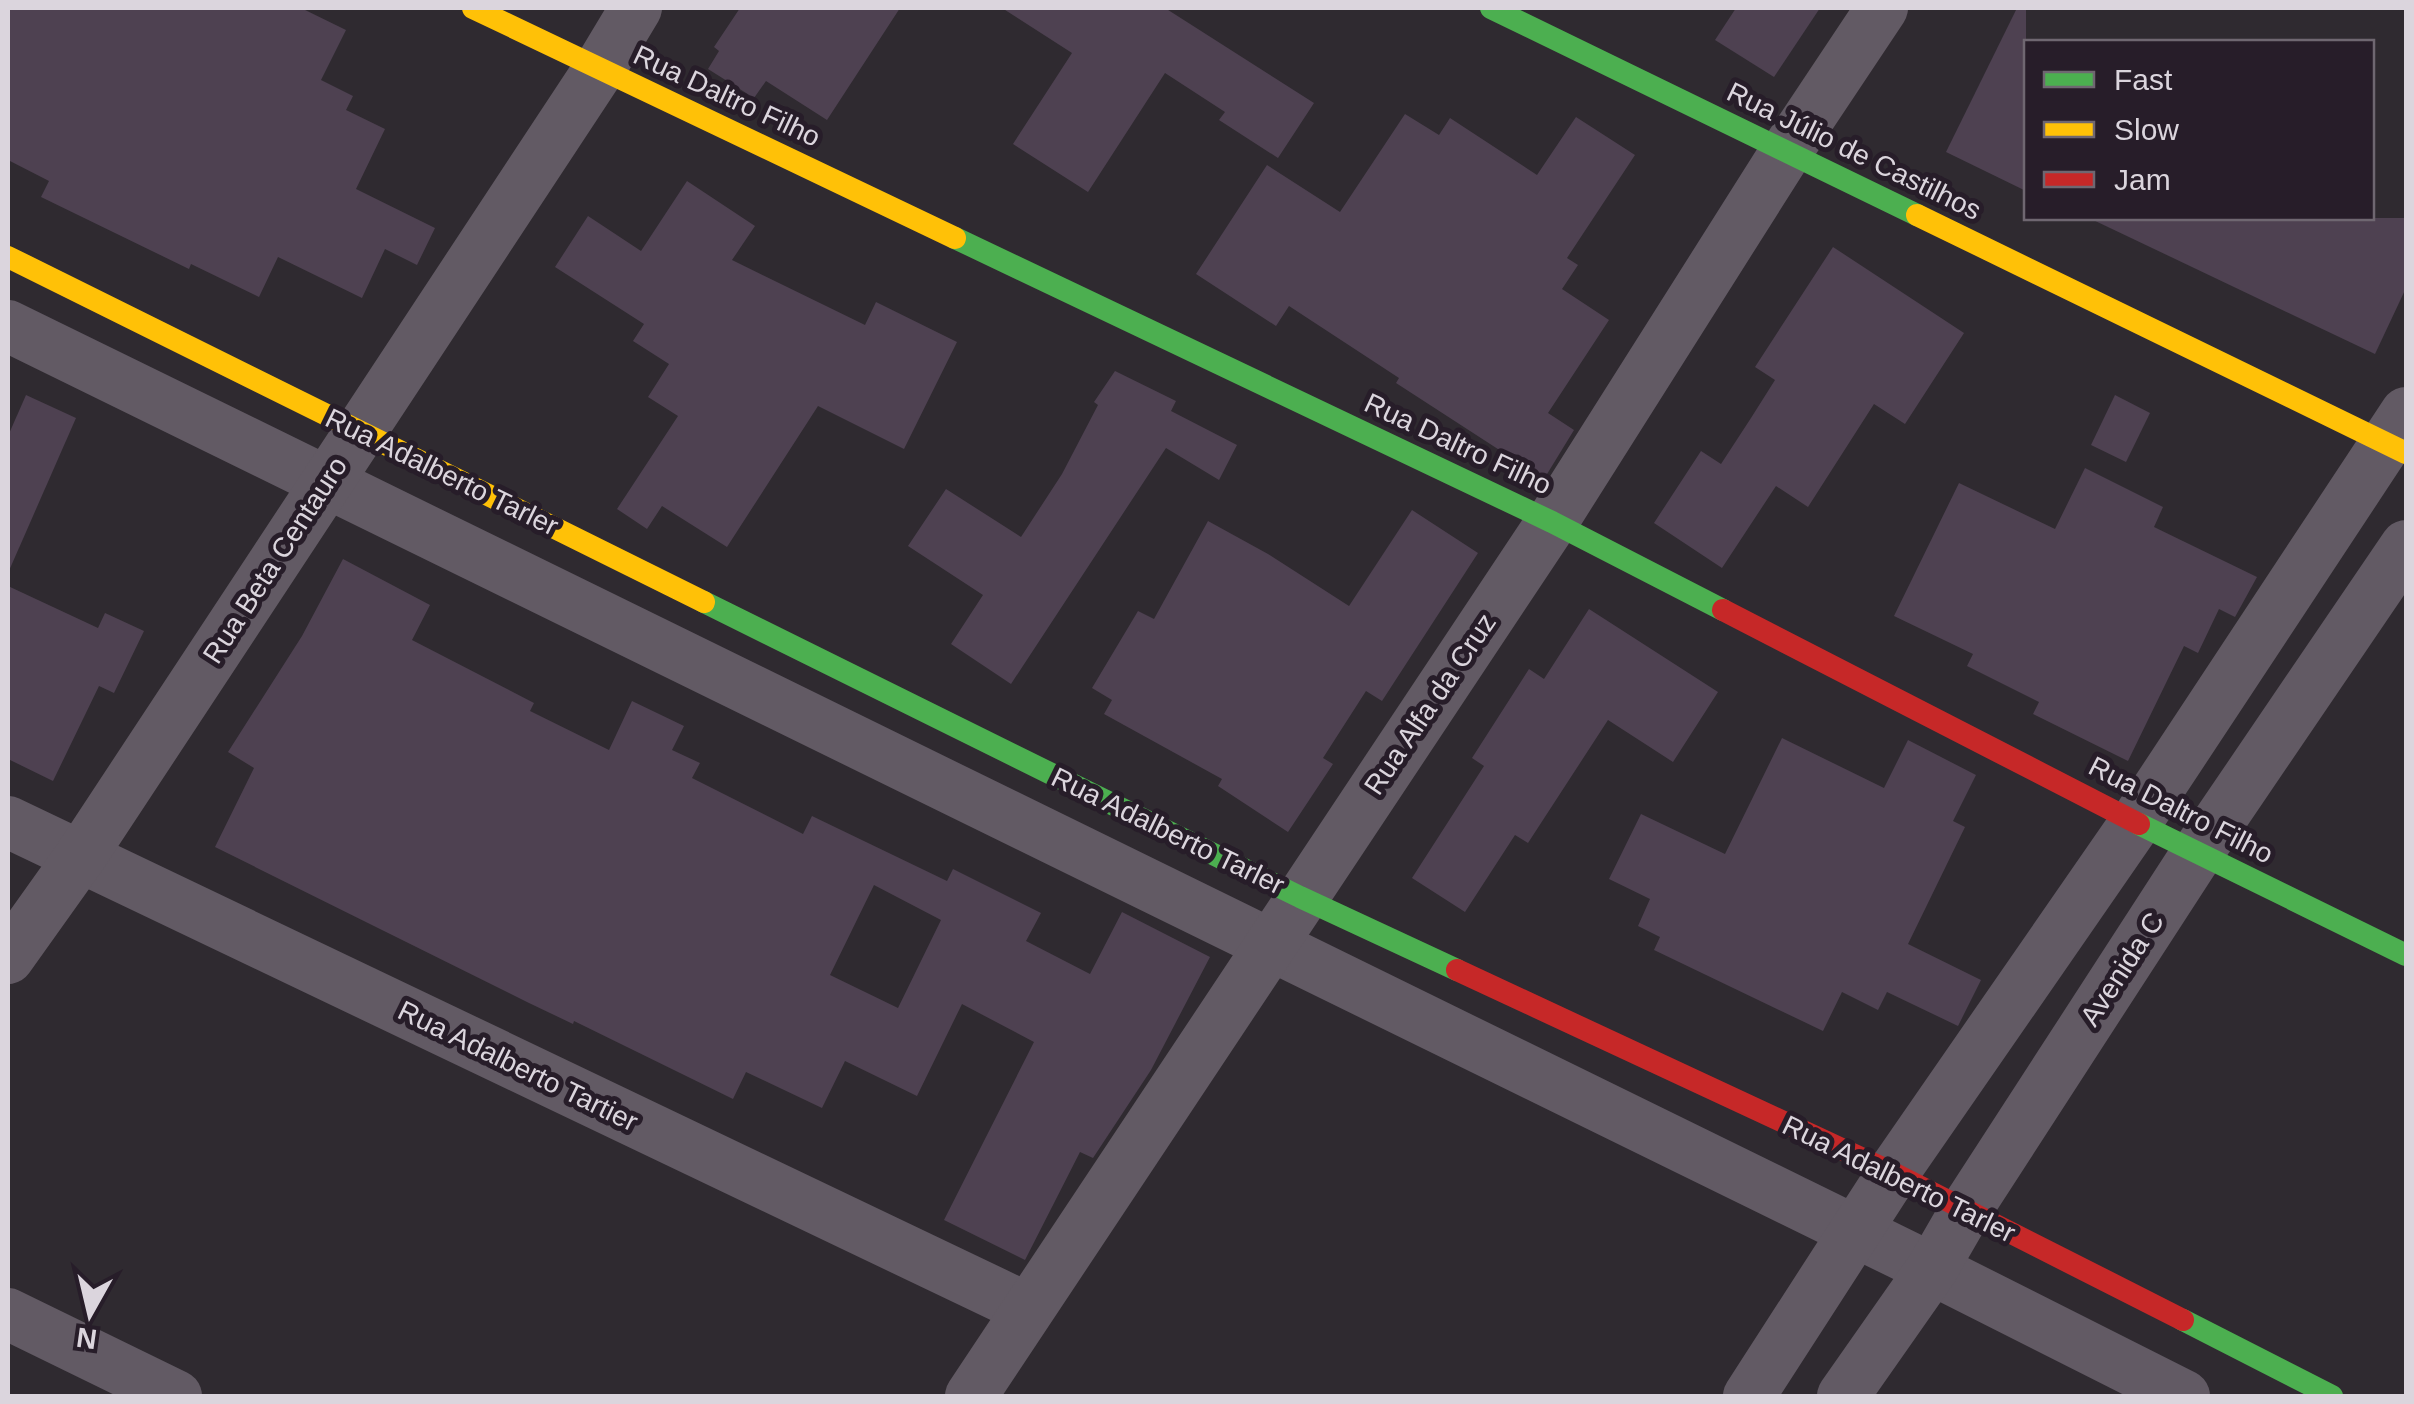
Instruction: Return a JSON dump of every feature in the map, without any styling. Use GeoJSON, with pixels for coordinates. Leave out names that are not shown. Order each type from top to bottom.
{"type":"FeatureCollection","features":[{"type":"Feature","properties":{"kind":"street","name":"Rua Daltro Filho"},"geometry":{"type":"LineString","coordinates":[[474,8],[1552,522],[2136,822],[2406,955]]}},
{"type":"Feature","properties":{"kind":"street","name":"Rua Beta Centauro"},"geometry":{"type":"LineString","coordinates":[[8,958],[80,857],[636,8]]}},
{"type":"Feature","properties":{"kind":"street","name":"Rua Júlio de Castilhos"},"geometry":{"type":"LineString","coordinates":[[1491,8],[1786,152],[2400,436]]}},
{"type":"Feature","properties":{"kind":"street","name":"Rua Alfa da Cruz"},"geometry":{"type":"LineString","coordinates":[[971,1396],[1552,522],[1882,8]]}},
{"type":"Feature","properties":{"kind":"street","name":"Rua Adalberto Tarler"},"geometry":{"type":"LineString","coordinates":[[8,258],[1300,897],[1893,1173],[2332,1396]]}},
{"type":"Feature","properties":{"kind":"street","name":"Rua Adalberto Tarler"},"geometry":{"type":"LineString","coordinates":[[8,326],[2184,1396]]}},
{"type":"Feature","properties":{"kind":"street"},"geometry":{"type":"LineString","coordinates":[[1749,1396],[1893,1173],[2400,436]]}},
{"type":"Feature","properties":{"kind":"street","name":"Avenida C"},"geometry":{"type":"LineString","coordinates":[[1844,1396],[1932,1269],[1966,1210],[2198,852],[2406,546]]}},
{"type":"Feature","properties":{"kind":"street","name":"Rua Adalberto Tartier"},"geometry":{"type":"LineString","coordinates":[[8,822],[1028,1310]]}},
{"type":"Feature","properties":{"kind":"street"},"geometry":{"type":"LineString","coordinates":[[8,1314],[176,1396]]}},
{"type":"Feature","properties":{"kind":"building"},"geometry":{"type":"Polygon","coordinates":[[[8,8],[301,8],[346,30],[321,80],[353,96],[346,110],[385,129],[356,189],[435,228],[417,265],[385,249],[362,298],[278,257],[259,297],[191,264],[189,269],[41,197],[49,181],[8,160],[8,8]]]}},
{"type":"Feature","properties":{"kind":"building"},"geometry":{"type":"Polygon","coordinates":[[[740,8],[900,8],[827,120],[766,81],[754,98],[708,69],[719,51],[714,47],[740,8]]]}},
{"type":"Feature","properties":{"kind":"building"},"geometry":{"type":"Polygon","coordinates":[[[1002,8],[1165,8],[1314,103],[1278,158],[1219,120],[1225,112],[1165,73],[1088,192],[1013,144],[1072,53],[1002,8]]]}},
{"type":"Feature","properties":{"kind":"building"},"geometry":{"type":"Polygon","coordinates":[[[1736,8],[1820,8],[1774,77],[1715,40],[1736,8]]]}},
{"type":"Feature","properties":{"kind":"building"},"geometry":{"type":"Polygon","coordinates":[[[2017,8],[2026,8],[2024,190],[1946,152],[2017,8]]]}},
{"type":"Feature","properties":{"kind":"building"},"geometry":{"type":"Polygon","coordinates":[[[1405,114],[1439,135],[1450,118],[1537,175],[1576,117],[1635,155],[1567,258],[1578,265],[1562,289],[1609,320],[1548,413],[1574,430],[1544,479],[1396,383],[1399,378],[1289,306],[1276,326],[1196,274],[1267,165],[1340,212],[1405,114]]]}},
{"type":"Feature","properties":{"kind":"building"},"geometry":{"type":"Polygon","coordinates":[[[687,181],[755,226],[732,260],[865,325],[876,302],[957,342],[904,449],[818,406],[727,547],[662,506],[647,529],[617,509],[678,416],[648,397],[669,364],[633,341],[644,324],[555,267],[588,216],[641,251],[687,181]]]}},
{"type":"Feature","properties":{"kind":"building"},"geometry":{"type":"Polygon","coordinates":[[[2406,218],[2406,288],[2375,354],[2093,220],[2406,218]]]}},
{"type":"Feature","properties":{"kind":"building"},"geometry":{"type":"Polygon","coordinates":[[[1833,247],[1964,333],[1905,424],[1874,404],[1808,507],[1776,486],[1722,568],[1654,523],[1701,451],[1721,464],[1751,418],[1775,380],[1755,367],[1833,247]]]}},
{"type":"Feature","properties":{"kind":"building"},"geometry":{"type":"Polygon","coordinates":[[[1115,371],[1176,401],[1171,411],[1237,445],[1219,480],[1166,448],[1011,684],[951,644],[983,595],[908,546],[946,489],[1021,537],[1062,474],[1098,405],[1094,402],[1115,371]]]}},
{"type":"Feature","properties":{"kind":"building"},"geometry":{"type":"Polygon","coordinates":[[[26,395],[76,418],[8,573],[8,436],[26,395]]]}},
{"type":"Feature","properties":{"kind":"building"},"geometry":{"type":"Polygon","coordinates":[[[2115,395],[2150,413],[2126,462],[2091,445],[2115,395]]]}},
{"type":"Feature","properties":{"kind":"building"},"geometry":{"type":"Polygon","coordinates":[[[2085,468],[2163,507],[2154,527],[2257,577],[2235,617],[2219,609],[2198,653],[2184,646],[2128,761],[2033,714],[2039,702],[1967,666],[1973,654],[1894,616],[1959,483],[2055,529],[2085,468]]]}},
{"type":"Feature","properties":{"kind":"building"},"geometry":{"type":"Polygon","coordinates":[[[1412,510],[1478,553],[1382,701],[1366,691],[1323,758],[1333,764],[1288,832],[1218,786],[1222,779],[1104,714],[1112,700],[1092,688],[1138,611],[1154,619],[1208,521],[1349,606],[1412,510]]]}},
{"type":"Feature","properties":{"kind":"building"},"geometry":{"type":"Polygon","coordinates":[[[343,559],[430,605],[412,640],[534,703],[530,711],[609,750],[632,701],[684,726],[672,750],[700,763],[692,778],[803,834],[812,816],[947,881],[953,869],[1041,913],[1026,941],[1090,974],[1122,912],[1210,957],[1151,1070],[1093,1158],[1080,1152],[1025,1260],[944,1220],[1034,1042],[962,1004],[917,1096],[845,1061],[822,1108],[746,1072],[733,1099],[215,847],[254,768],[228,752],[302,636],[343,559]],[[874,885],[830,975],[898,1008],[941,920],[874,885]]]}},
{"type":"Feature","properties":{"kind":"building"},"geometry":{"type":"Polygon","coordinates":[[[8,586],[98,628],[105,613],[144,631],[114,693],[99,686],[53,781],[8,759],[8,586]]]}},
{"type":"Feature","properties":{"kind":"building"},"geometry":{"type":"Polygon","coordinates":[[[1589,609],[1718,692],[1673,762],[1608,720],[1528,843],[1515,835],[1465,912],[1412,878],[1484,766],[1472,758],[1529,669],[1544,679],[1589,609]]]}},
{"type":"Feature","properties":{"kind":"building"},"geometry":{"type":"Polygon","coordinates":[[[1782,738],[1884,788],[1908,740],[1976,775],[1953,821],[1965,827],[1908,944],[1981,980],[1958,1026],[1887,992],[1878,1010],[1842,992],[1823,1031],[1654,950],[1660,937],[1638,926],[1650,899],[1609,879],[1641,814],[1725,854],[1782,738]]]}},
{"type":"Feature","properties":{"kind":"traffic: fast"},"geometry":{"type":"LineString","coordinates":[[1491,8],[1917,215]]}},
{"type":"Feature","properties":{"kind":"traffic: fast"},"geometry":{"type":"LineString","coordinates":[[955,238],[1552,522],[1723,610]]}},
{"type":"Feature","properties":{"kind":"traffic: fast"},"geometry":{"type":"LineString","coordinates":[[704,602],[1300,897],[1457,970]]}},
{"type":"Feature","properties":{"kind":"traffic: fast"},"geometry":{"type":"LineString","coordinates":[[2139,824],[2406,955]]}},
{"type":"Feature","properties":{"kind":"traffic: fast"},"geometry":{"type":"LineString","coordinates":[[2183,1320],[2332,1396]]}},
{"type":"Feature","properties":{"kind":"traffic: slow"},"geometry":{"type":"LineString","coordinates":[[473,8],[955,238]]}},
{"type":"Feature","properties":{"kind":"traffic: slow"},"geometry":{"type":"LineString","coordinates":[[1917,215],[2406,453]]}},
{"type":"Feature","properties":{"kind":"traffic: slow"},"geometry":{"type":"LineString","coordinates":[[8,257],[704,602]]}},
{"type":"Feature","properties":{"kind":"traffic: jam"},"geometry":{"type":"LineString","coordinates":[[1723,610],[2139,824]]}},
{"type":"Feature","properties":{"kind":"traffic: jam"},"geometry":{"type":"LineString","coordinates":[[1457,970],[1893,1173],[2183,1320]]}}]}
